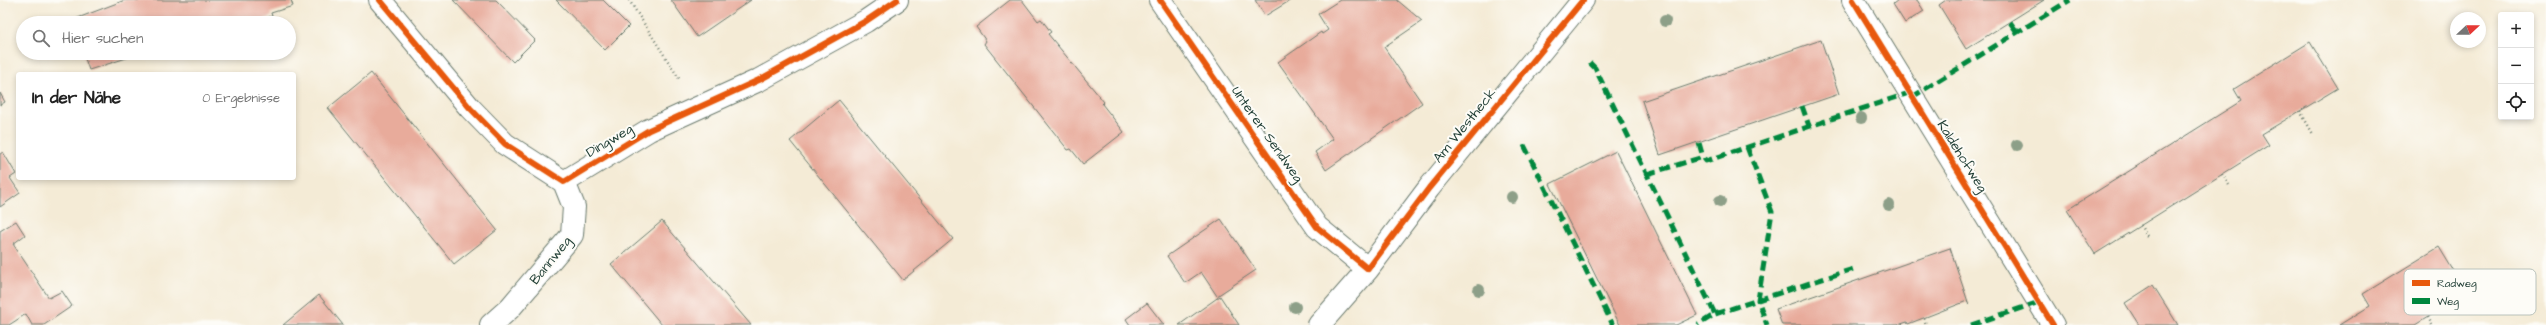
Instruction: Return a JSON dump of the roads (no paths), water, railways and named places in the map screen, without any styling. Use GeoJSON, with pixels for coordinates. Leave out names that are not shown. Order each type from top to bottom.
{"type":"FeatureCollection","features":[{"type":"Feature","properties":{"kind":"street"},"geometry":{"type":"LineString","coordinates":[[380,0],[470,108],[505,144],[564,182]]}},
{"type":"Feature","properties":{"kind":"street","name":"Dingweg"},"geometry":{"type":"LineString","coordinates":[[564,182],[649,130],[759,80],[820,48],[897,0]]}},
{"type":"Feature","properties":{"kind":"street","name":"Unterer Sendweg"},"geometry":{"type":"LineString","coordinates":[[1160,0],[1318,227],[1368,269]]}},
{"type":"Feature","properties":{"kind":"street","name":"Am Westheck"},"geometry":{"type":"LineString","coordinates":[[1330,320],[1429,188],[1583,0]]}},
{"type":"Feature","properties":{"kind":"street","name":"Kaldehofweg"},"geometry":{"type":"LineString","coordinates":[[1853,0],[2054,325]]}},
{"type":"Feature","properties":{"kind":"street","name":"Bannweg"},"geometry":{"type":"LineString","coordinates":[[491,325],[510,308],[572,235],[574,207],[564,182]]}}]}
